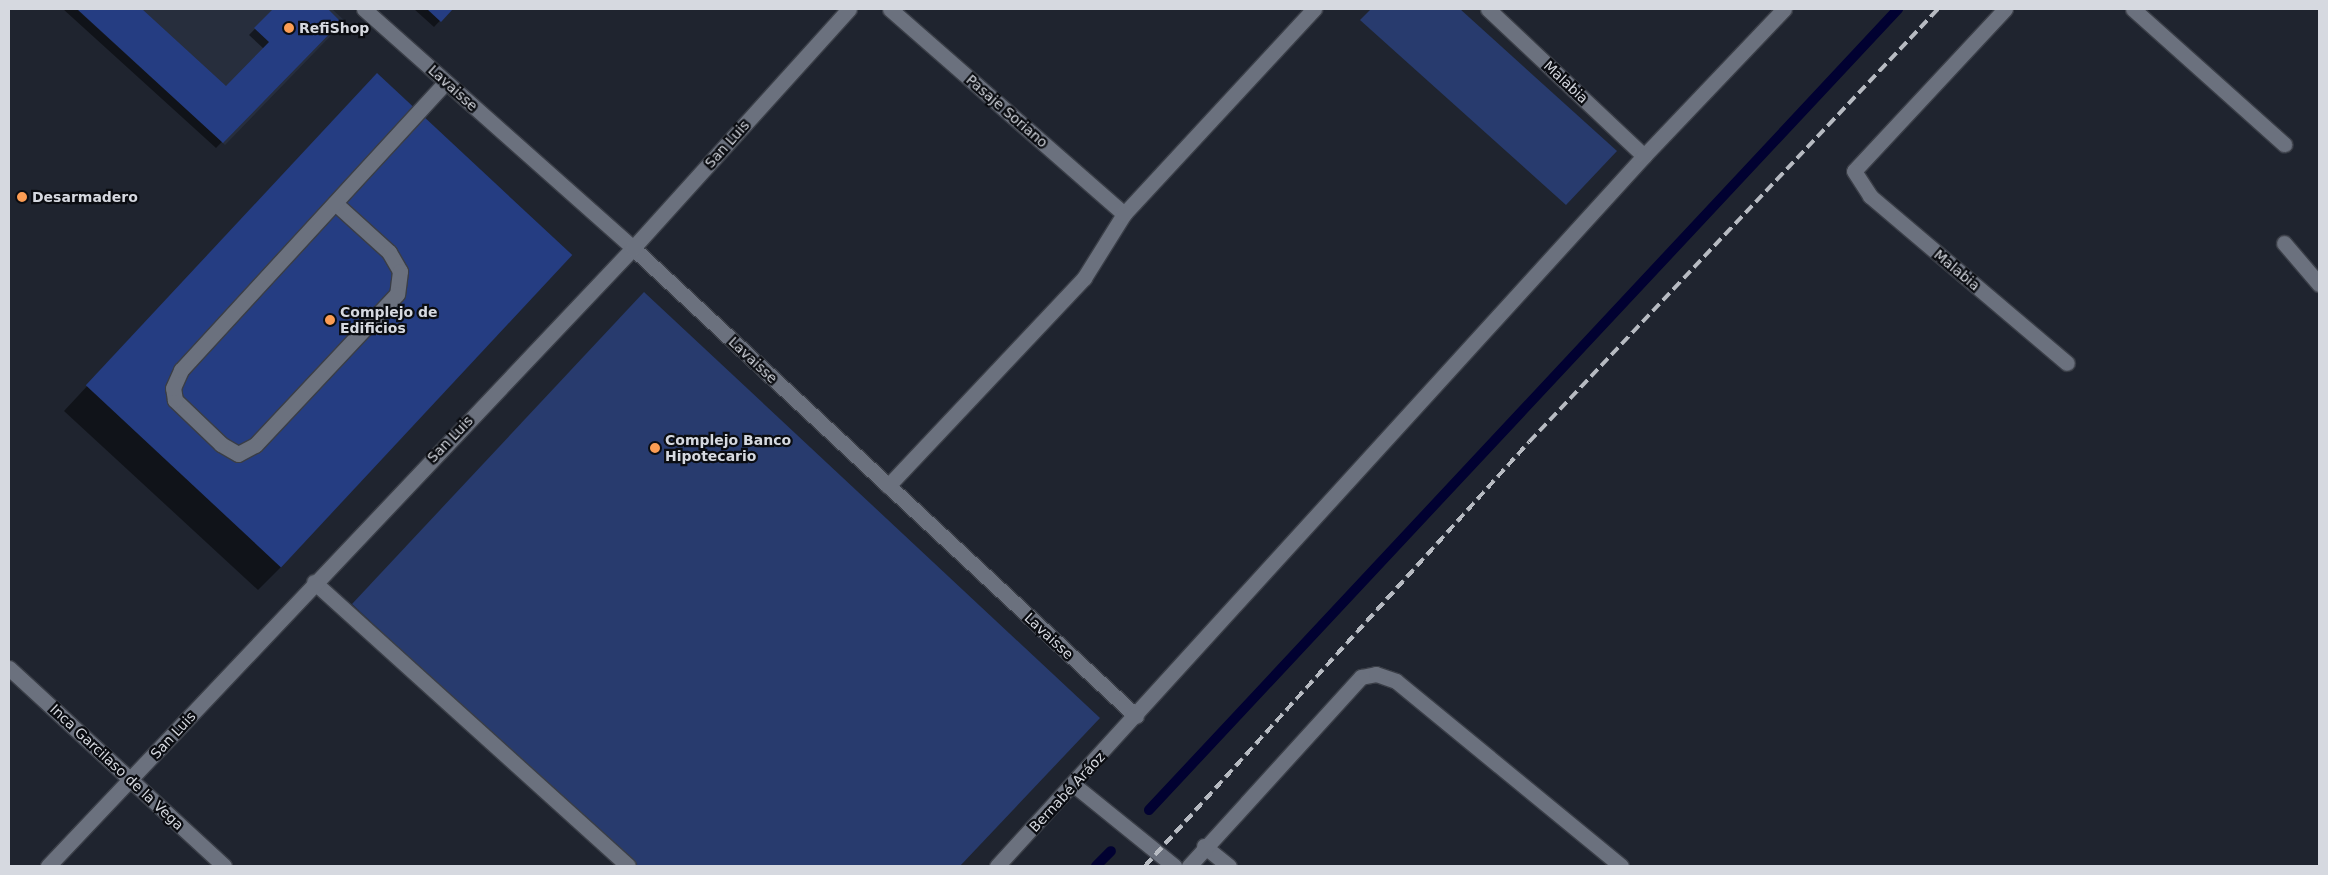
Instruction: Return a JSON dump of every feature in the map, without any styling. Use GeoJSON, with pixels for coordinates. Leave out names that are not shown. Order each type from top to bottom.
{"type":"FeatureCollection","features":[{"type":"Feature","properties":{"kind":"street","name":"Lavaisse"},"geometry":{"type":"LineString","coordinates":[[364,9],[632,248],[1136,716]]}},
{"type":"Feature","properties":{"kind":"street","name":"San Luis"},"geometry":{"type":"LineString","coordinates":[[48,866],[132,780],[314,582],[632,248],[849,9]]}},
{"type":"Feature","properties":{"kind":"street","name":"Pasaje Soriano"},"geometry":{"type":"LineString","coordinates":[[890,9],[1124,214]]}},
{"type":"Feature","properties":{"kind":"street"},"geometry":{"type":"LineString","coordinates":[[888,486],[1084,278],[1124,214],[1314,9]]}},
{"type":"Feature","properties":{"kind":"street","name":"Malabia"},"geometry":{"type":"LineString","coordinates":[[1488,9],[1644,156]]}},
{"type":"Feature","properties":{"kind":"street","name":"Bernabé Aráoz"},"geometry":{"type":"LineString","coordinates":[[997,866],[1074,785],[1644,156],[1784,9]]}},
{"type":"Feature","properties":{"kind":"street","name":"Malabia"},"geometry":{"type":"LineString","coordinates":[[2005,9],[1854,171],[1870,196],[2067,363]]}},
{"type":"Feature","properties":{"kind":"street"},"geometry":{"type":"LineString","coordinates":[[2133,9],[2284,144]]}},
{"type":"Feature","properties":{"kind":"street"},"geometry":{"type":"LineString","coordinates":[[335,203],[389,252],[400,271],[397,294],[255,445],[238,454],[221,444],[175,400],[173,388],[181,370],[446,82]]}},
{"type":"Feature","properties":{"kind":"street"},"geometry":{"type":"LineString","coordinates":[[2284,243],[2319,284]]}},
{"type":"Feature","properties":{"kind":"street"},"geometry":{"type":"LineString","coordinates":[[314,582],[628,866]]}},
{"type":"Feature","properties":{"kind":"street","name":"Inca Garcilaso de la Vega"},"geometry":{"type":"LineString","coordinates":[[9,668],[224,866]]}},
{"type":"Feature","properties":{"kind":"street"},"geometry":{"type":"LineString","coordinates":[[1189,866],[1204,846],[1361,677],[1376,674],[1396,681],[1621,866]]}},
{"type":"Feature","properties":{"kind":"street"},"geometry":{"type":"LineString","coordinates":[[1074,785],[1174,866]]}},
{"type":"Feature","properties":{"kind":"street"},"geometry":{"type":"LineString","coordinates":[[1204,846],[1229,866]]}},
{"type":"Feature","properties":{"kind":"shaded area"},"geometry":{"type":"Polygon","coordinates":[[[76,9],[332,9],[345,21],[225,145],[76,9]]]}},
{"type":"Feature","properties":{"kind":"shaded area"},"geometry":{"type":"Polygon","coordinates":[[[1371,9],[1460,9],[1617,151],[1566,205],[1360,20],[1371,9]]]}},
{"type":"Feature","properties":{"kind":"shaded area","name":"Complejo Banco Hipotecario"},"geometry":{"type":"Polygon","coordinates":[[[644,292],[1100,718],[960,866],[632,866],[352,604],[644,292]]]}},
{"type":"Feature","properties":{"kind":"building"},"geometry":{"type":"Polygon","coordinates":[[[77,9],[142,9],[226,86],[269,42],[254,28],[273,9],[328,9],[341,22],[223,143],[77,9]]]}},
{"type":"Feature","properties":{"kind":"building"},"geometry":{"type":"Polygon","coordinates":[[[427,9],[453,9],[441,22],[427,9]]]}},
{"type":"Feature","properties":{"kind":"building","name":"Complejo de Edificios"},"geometry":{"type":"Polygon","coordinates":[[[377,73],[572,255],[281,567],[86,385],[377,73]]]}},
{"type":"Feature","properties":{"kind":"waterway"},"geometry":{"type":"LineString","coordinates":[[1149,810],[1898,9]]}},
{"type":"Feature","properties":{"kind":"waterway"},"geometry":{"type":"LineString","coordinates":[[1096,866],[1111,851]]}},
{"type":"Feature","properties":{"kind":"railway"},"geometry":{"type":"LineString","coordinates":[[1145,866],[1529,442],[1938,9]]}},
{"type":"Feature","properties":{"kind":"place","name":"RefiShop"},"geometry":{"type":"Point","coordinates":[289,28]}},
{"type":"Feature","properties":{"kind":"place","name":"Desarmadero"},"geometry":{"type":"Point","coordinates":[22,197]}},
{"type":"Feature","properties":{"kind":"place","name":"Complejo de Edificios"},"geometry":{"type":"Point","coordinates":[330,320]}},
{"type":"Feature","properties":{"kind":"place","name":"Complejo Banco Hipotecario"},"geometry":{"type":"Point","coordinates":[655,448]}}]}
